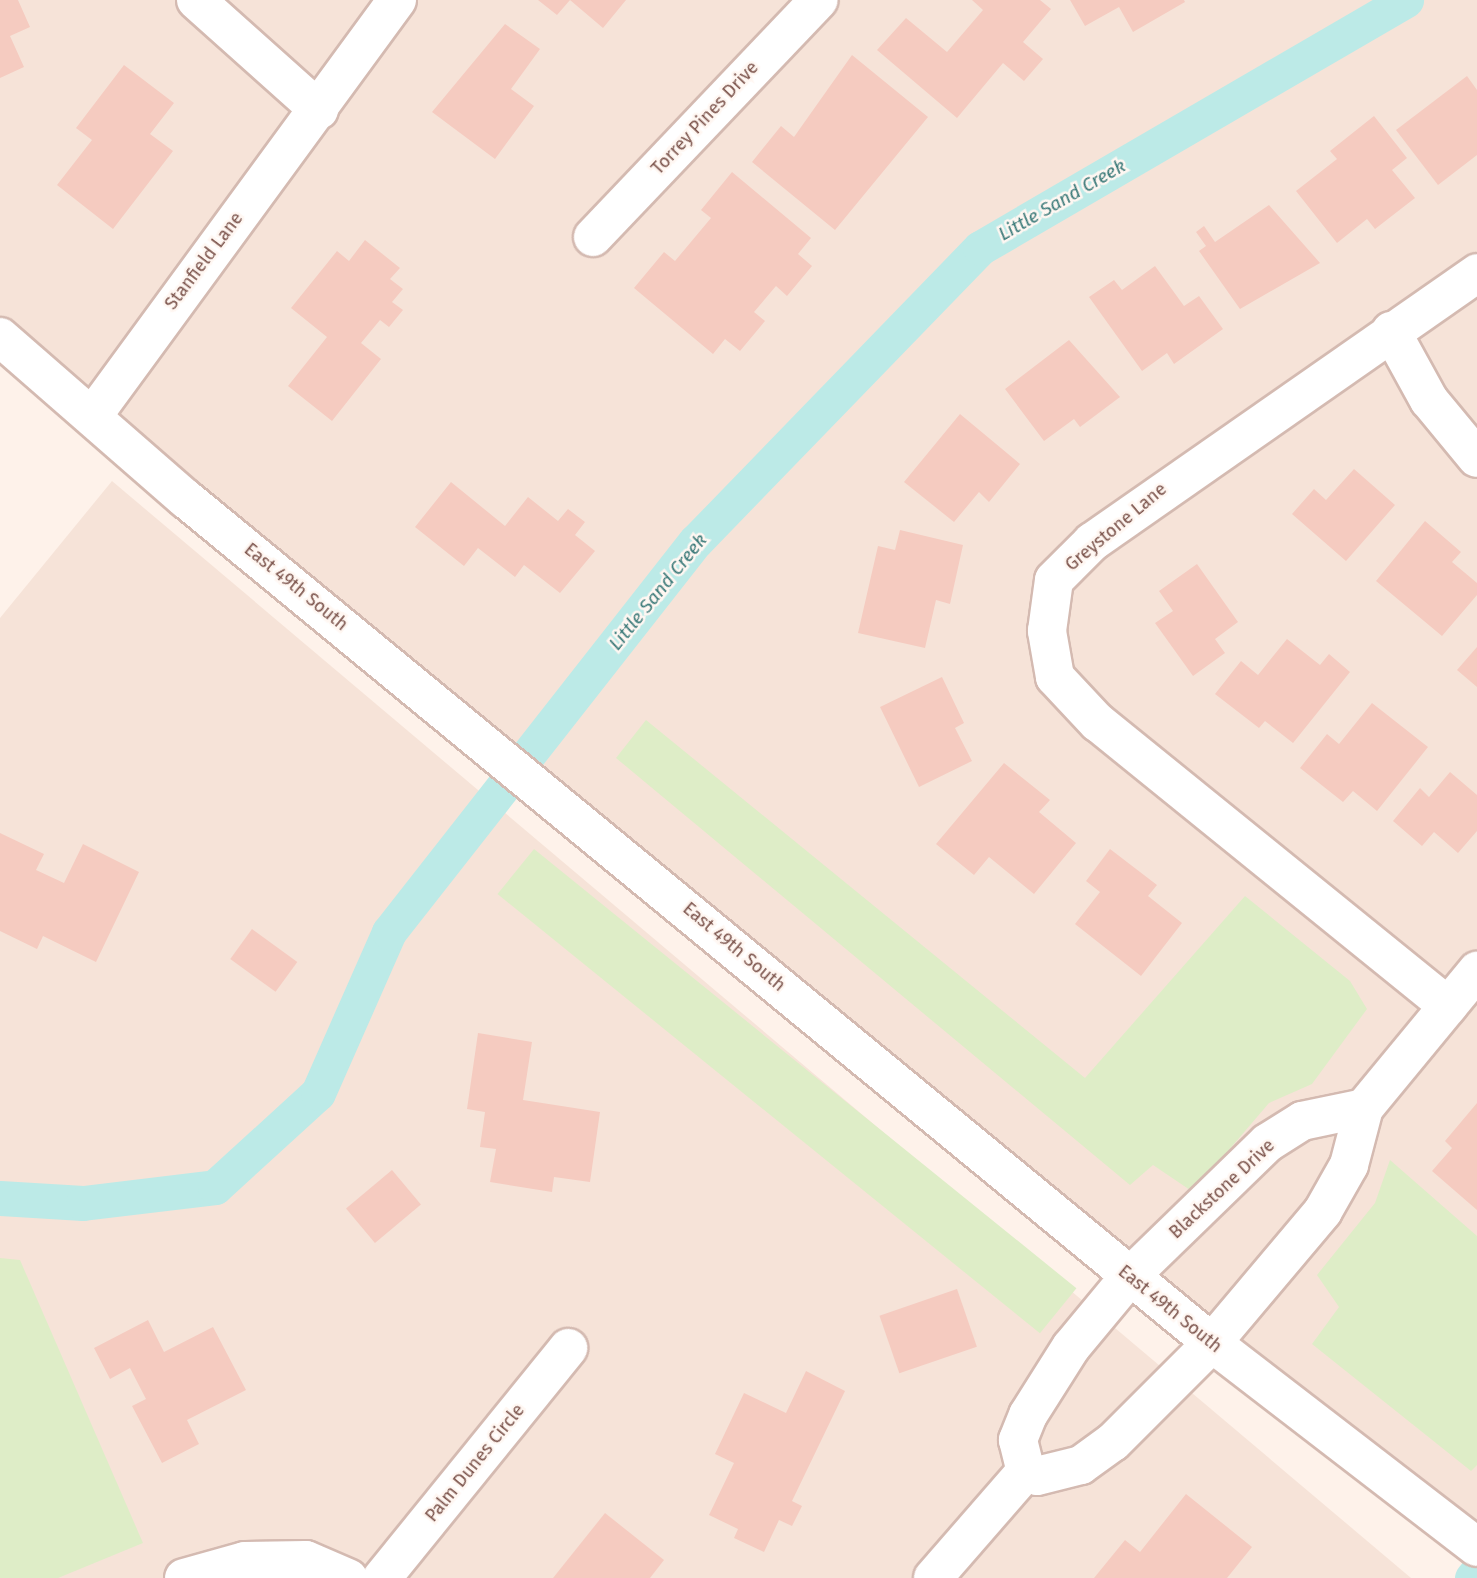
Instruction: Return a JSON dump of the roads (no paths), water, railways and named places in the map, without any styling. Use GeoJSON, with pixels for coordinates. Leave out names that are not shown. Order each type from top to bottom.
{"type":"FeatureCollection","features":[{"type":"Feature","properties":{"kind":"street"},"geometry":{"type":"LineString","coordinates":[[196,0],[319,110]]}},
{"type":"Feature","properties":{"kind":"street","name":"Stanfield Lane"},"geometry":{"type":"LineString","coordinates":[[94,414],[397,0]]}},
{"type":"Feature","properties":{"kind":"street","name":"Torrey Pines Drive"},"geometry":{"type":"LineString","coordinates":[[593,237],[819,0]]}},
{"type":"Feature","properties":{"kind":"street","name":"Greystone Lane"},"geometry":{"type":"LineString","coordinates":[[1448,1006],[1098,723],[1055,677],[1047,631],[1054,580],[1092,542],[1477,272]]}},
{"type":"Feature","properties":{"kind":"street"},"geometry":{"type":"LineString","coordinates":[[1391,331],[1429,400],[1477,457]]}},
{"type":"Feature","properties":{"kind":"street","name":"East 49th South"},"geometry":{"type":"LineString","coordinates":[[0,337],[94,414],[186,499],[548,792],[1130,1276],[1212,1343],[1477,1547]]}},
{"type":"Feature","properties":{"kind":"street"},"geometry":{"type":"LineString","coordinates":[[933,1578],[1026,1471],[1037,1476],[1081,1465],[1113,1442],[1212,1343],[1323,1211],[1349,1165],[1364,1108],[1477,971]]}},
{"type":"Feature","properties":{"kind":"street","name":"Blackstone Drive"},"geometry":{"type":"LineString","coordinates":[[1026,1471],[1017,1440],[1028,1415],[1071,1347],[1130,1276],[1266,1143],[1302,1121],[1364,1108]]}},
{"type":"Feature","properties":{"kind":"street","name":"Palm Dunes Circle"},"geometry":{"type":"LineString","coordinates":[[382,1578],[568,1348]]}},
{"type":"Feature","properties":{"kind":"street"},"geometry":{"type":"LineString","coordinates":[[184,1578],[245,1561],[306,1560],[348,1578]]}},
{"type":"Feature","properties":{"kind":"waterway","name":"Little Sand Creek"},"geometry":{"type":"LineString","coordinates":[[0,1198],[83,1203],[215,1187],[318,1093],[389,932],[696,541],[980,248],[1406,0]]}},
{"type":"Feature","properties":{"kind":"waterway"},"geometry":{"type":"LineString","coordinates":[[1472,1578],[1477,1572]]}}]}
